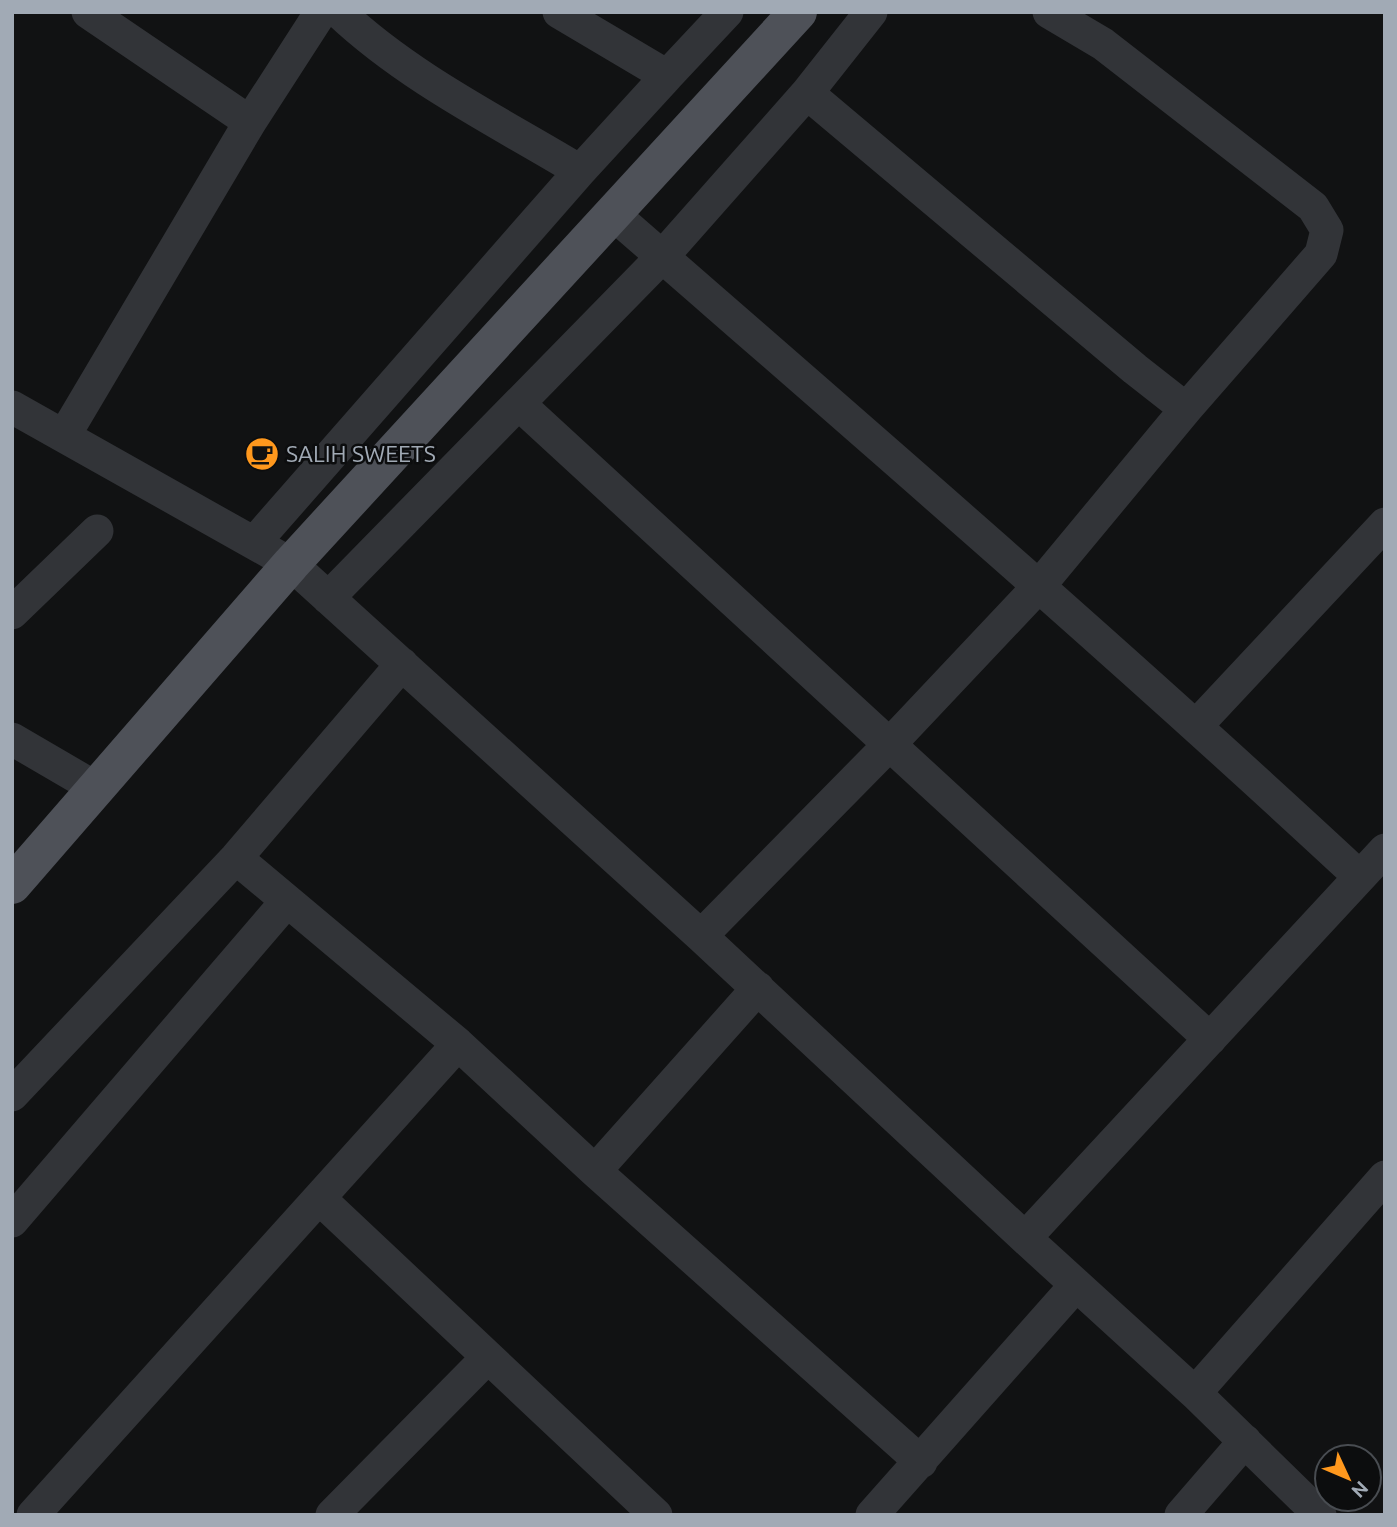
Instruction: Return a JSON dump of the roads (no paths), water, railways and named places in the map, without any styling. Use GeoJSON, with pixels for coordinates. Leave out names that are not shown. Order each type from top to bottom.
{"type":"FeatureCollection","features":[{"type":"Feature","properties":{"kind":"main road"},"geometry":{"type":"LineString","coordinates":[[12,885],[291,564],[798,12]]}},
{"type":"Feature","properties":{"kind":"street"},"geometry":{"type":"LineString","coordinates":[[88,12],[250,122]]}},
{"type":"Feature","properties":{"kind":"street"},"geometry":{"type":"LineString","coordinates":[[64,436],[250,122],[321,12]]}},
{"type":"Feature","properties":{"kind":"street"},"geometry":{"type":"LineString","coordinates":[[339,12],[381,48],[580,171]]}},
{"type":"Feature","properties":{"kind":"street"},"geometry":{"type":"LineString","coordinates":[[559,12],[667,76]]}},
{"type":"Feature","properties":{"kind":"street"},"geometry":{"type":"LineString","coordinates":[[254,543],[580,171],[727,12]]}},
{"type":"Feature","properties":{"kind":"street"},"geometry":{"type":"LineString","coordinates":[[328,598],[662,257],[807,93],[871,12]]}},
{"type":"Feature","properties":{"kind":"street"},"geometry":{"type":"LineString","coordinates":[[701,936],[1040,585],[1186,409],[1321,254],[1327,230],[1314,207],[1103,44],[1049,12]]}},
{"type":"Feature","properties":{"kind":"street"},"geometry":{"type":"LineString","coordinates":[[807,93],[1186,409]]}},
{"type":"Feature","properties":{"kind":"street"},"geometry":{"type":"LineString","coordinates":[[612,213],[1040,585],[1360,877]]}},
{"type":"Feature","properties":{"kind":"street"},"geometry":{"type":"LineString","coordinates":[[519,404],[1210,1039]]}},
{"type":"Feature","properties":{"kind":"street"},"geometry":{"type":"LineString","coordinates":[[12,407],[291,564],[758,988],[1195,1393],[1320,1515]]}},
{"type":"Feature","properties":{"kind":"street"},"geometry":{"type":"LineString","coordinates":[[1197,726],[1385,524]]}},
{"type":"Feature","properties":{"kind":"street"},"geometry":{"type":"LineString","coordinates":[[12,613],[97,531]]}},
{"type":"Feature","properties":{"kind":"street"},"geometry":{"type":"LineString","coordinates":[[12,1095],[236,858],[402,664]]}},
{"type":"Feature","properties":{"kind":"street"},"geometry":{"type":"LineString","coordinates":[[12,739],[96,788]]}},
{"type":"Feature","properties":{"kind":"street"},"geometry":{"type":"LineString","coordinates":[[1025,1238],[1385,850]]}},
{"type":"Feature","properties":{"kind":"street"},"geometry":{"type":"LineString","coordinates":[[236,858],[458,1044],[595,1171],[921,1462]]}},
{"type":"Feature","properties":{"kind":"street"},"geometry":{"type":"LineString","coordinates":[[12,1221],[287,901]]}},
{"type":"Feature","properties":{"kind":"street"},"geometry":{"type":"LineString","coordinates":[[595,1171],[758,988]]}},
{"type":"Feature","properties":{"kind":"street"},"geometry":{"type":"LineString","coordinates":[[12,1497],[32,1515],[458,1044]]}},
{"type":"Feature","properties":{"kind":"street"},"geometry":{"type":"LineString","coordinates":[[1195,1393],[1385,1177]]}},
{"type":"Feature","properties":{"kind":"street"},"geometry":{"type":"LineString","coordinates":[[319,1198],[656,1515]]}},
{"type":"Feature","properties":{"kind":"street"},"geometry":{"type":"LineString","coordinates":[[872,1515],[1076,1285]]}},
{"type":"Feature","properties":{"kind":"street"},"geometry":{"type":"LineString","coordinates":[[337,1513],[488,1357]]}},
{"type":"Feature","properties":{"kind":"street"},"geometry":{"type":"LineString","coordinates":[[1181,1515],[1245,1441]]}},
{"type":"Feature","properties":{"kind":"place","name":"SALIH SWEETS"},"geometry":{"type":"Point","coordinates":[262,454]}}]}
